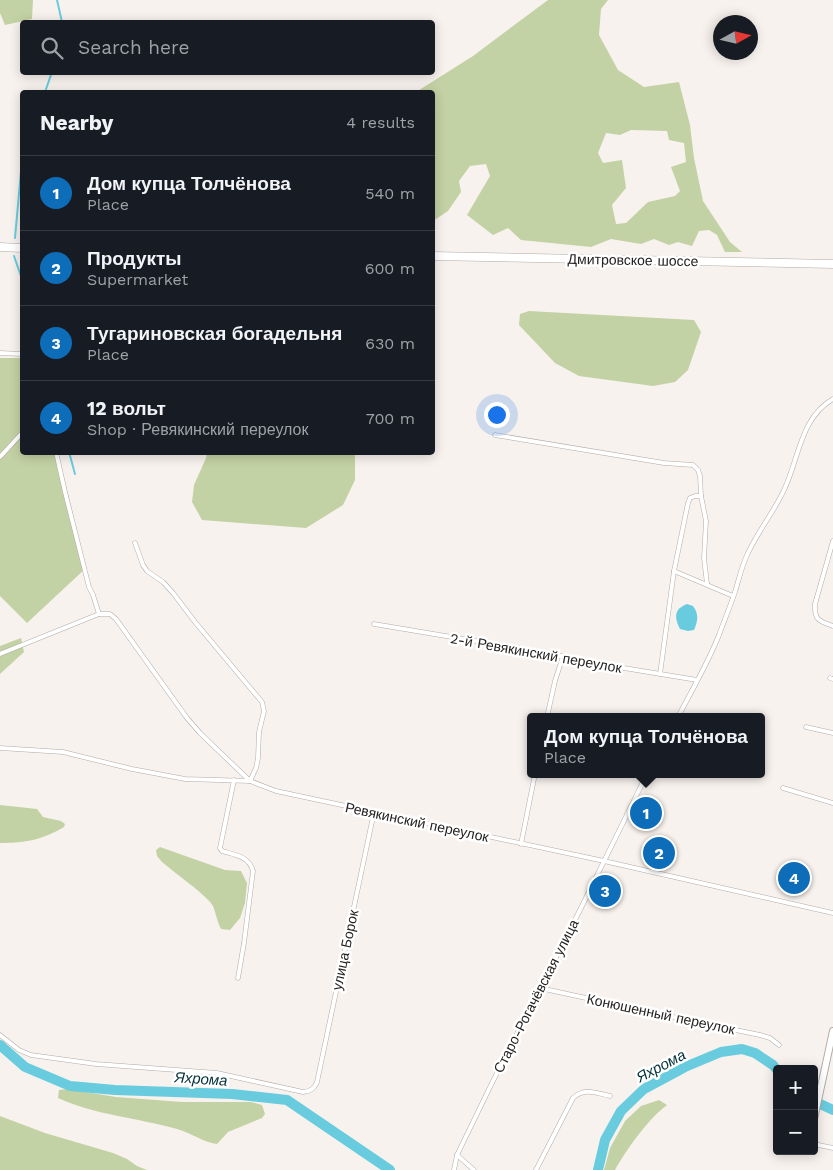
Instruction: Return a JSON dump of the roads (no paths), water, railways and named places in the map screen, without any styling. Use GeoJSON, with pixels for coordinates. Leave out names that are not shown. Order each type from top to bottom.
{"type":"FeatureCollection","features":[{"type":"Feature","properties":{"kind":"highway"},"geometry":{"type":"LineString","coordinates":[[0,247],[20,248]]}},
{"type":"Feature","properties":{"kind":"highway","name":"Дмитровское шоссе"},"geometry":{"type":"LineString","coordinates":[[435,256],[833,264]]}},
{"type":"Feature","properties":{"kind":"main road"},"geometry":{"type":"LineString","coordinates":[[816,1110],[833,1031]]}},
{"type":"Feature","properties":{"kind":"street"},"geometry":{"type":"LineString","coordinates":[[0,353],[20,354]]}},
{"type":"Feature","properties":{"kind":"street"},"geometry":{"type":"LineString","coordinates":[[680,713],[718,637],[746,556],[785,488],[805,430],[813,416],[833,399]]}},
{"type":"Feature","properties":{"kind":"street"},"geometry":{"type":"LineString","coordinates":[[0,456],[20,435]]}},
{"type":"Feature","properties":{"kind":"street"},"geometry":{"type":"LineString","coordinates":[[495,436],[664,463],[693,465],[698,470],[700,476],[701,496],[706,521],[704,558],[707,584]]}},
{"type":"Feature","properties":{"kind":"street"},"geometry":{"type":"LineString","coordinates":[[57,455],[64,492],[99,614]]}},
{"type":"Feature","properties":{"kind":"street"},"geometry":{"type":"LineString","coordinates":[[660,674],[674,571],[688,503],[690,498],[701,496]]}},
{"type":"Feature","properties":{"kind":"street"},"geometry":{"type":"LineString","coordinates":[[833,541],[815,604],[816,617],[821,622],[833,626]]}},
{"type":"Feature","properties":{"kind":"street"},"geometry":{"type":"LineString","coordinates":[[0,654],[99,614],[110,614],[116,619],[200,734],[250,780],[256,768],[258,758],[259,732],[264,711],[262,702],[173,593],[163,582],[147,571],[135,543]]}},
{"type":"Feature","properties":{"kind":"street"},"geometry":{"type":"LineString","coordinates":[[674,571],[733,596]]}},
{"type":"Feature","properties":{"kind":"street","name":"2-й Ревякинский переулок"},"geometry":{"type":"LineString","coordinates":[[374,624],[697,680]]}},
{"type":"Feature","properties":{"kind":"street"},"geometry":{"type":"LineString","coordinates":[[548,713],[563,656]]}},
{"type":"Feature","properties":{"kind":"street"},"geometry":{"type":"LineString","coordinates":[[806,727],[833,733]]}},
{"type":"Feature","properties":{"kind":"street","name":"Ревякинский переулок"},"geometry":{"type":"LineString","coordinates":[[0,748],[63,752],[132,769],[185,779],[250,780],[276,791],[833,913]]}},
{"type":"Feature","properties":{"kind":"street"},"geometry":{"type":"LineString","coordinates":[[521,844],[534,778]]}},
{"type":"Feature","properties":{"kind":"street","name":"Старо-Рогачёвская улица"},"geometry":{"type":"LineString","coordinates":[[454,1170],[457,1155],[492,1083],[645,778]]}},
{"type":"Feature","properties":{"kind":"street"},"geometry":{"type":"LineString","coordinates":[[234,780],[220,848],[222,851],[246,858],[251,864],[253,871],[238,978]]}},
{"type":"Feature","properties":{"kind":"street"},"geometry":{"type":"LineString","coordinates":[[783,788],[833,803]]}},
{"type":"Feature","properties":{"kind":"street","name":"улица Борок"},"geometry":{"type":"LineString","coordinates":[[0,1035],[19,1050],[31,1055],[96,1064],[217,1073],[303,1092],[310,1091],[315,1088],[374,812]]}},
{"type":"Feature","properties":{"kind":"street","name":"Конюшенный переулок"},"geometry":{"type":"LineString","coordinates":[[540,988],[760,1035],[770,1038],[779,1045]]}},
{"type":"Feature","properties":{"kind":"street"},"geometry":{"type":"LineString","coordinates":[[536,1170],[573,1098],[578,1094],[588,1091],[610,1096]]}},
{"type":"Feature","properties":{"kind":"street"},"geometry":{"type":"LineString","coordinates":[[818,1145],[833,1148]]}},
{"type":"Feature","properties":{"kind":"street"},"geometry":{"type":"LineString","coordinates":[[457,1155],[474,1170]]}},
{"type":"Feature","properties":{"kind":"water"},"geometry":{"type":"Polygon","coordinates":[[[687,604],[693,606],[697,618],[694,630],[688,631],[680,629],[676,617],[677,611],[687,604]]]}},
{"type":"Feature","properties":{"kind":"waterway"},"geometry":{"type":"LineString","coordinates":[[57,0],[62,20]]}},
{"type":"Feature","properties":{"kind":"waterway"},"geometry":{"type":"LineString","coordinates":[[46,90],[51,75]]}},
{"type":"Feature","properties":{"kind":"waterway"},"geometry":{"type":"LineString","coordinates":[[15,238],[20,182]]}},
{"type":"Feature","properties":{"kind":"waterway"},"geometry":{"type":"LineString","coordinates":[[14,256],[20,273]]}},
{"type":"Feature","properties":{"kind":"waterway"},"geometry":{"type":"LineString","coordinates":[[70,455],[75,474]]}},
{"type":"Feature","properties":{"kind":"waterway","name":"Яхрома"},"geometry":{"type":"LineString","coordinates":[[0,1045],[25,1067],[70,1086],[115,1090],[232,1094],[287,1100],[390,1170]]}},
{"type":"Feature","properties":{"kind":"waterway","name":"Яхрома"},"geometry":{"type":"LineString","coordinates":[[598,1170],[605,1140],[621,1111],[644,1089],[685,1067],[721,1052],[742,1049],[755,1053],[773,1065]]}},
{"type":"Feature","properties":{"kind":"waterway","name":"Яхрома"},"geometry":{"type":"LineString","coordinates":[[818,1103],[833,1110]]}},
{"type":"Feature","properties":{"kind":"place","name":"Дом купца Толчёнова"},"geometry":{"type":"Point","coordinates":[646,813]}},
{"type":"Feature","properties":{"kind":"place","name":"Продукты"},"geometry":{"type":"Point","coordinates":[659,853]}},
{"type":"Feature","properties":{"kind":"place","name":"12 вольт"},"geometry":{"type":"Point","coordinates":[794,878]}},
{"type":"Feature","properties":{"kind":"place","name":"Тугариновская богадельня"},"geometry":{"type":"Point","coordinates":[605,891]}}]}
